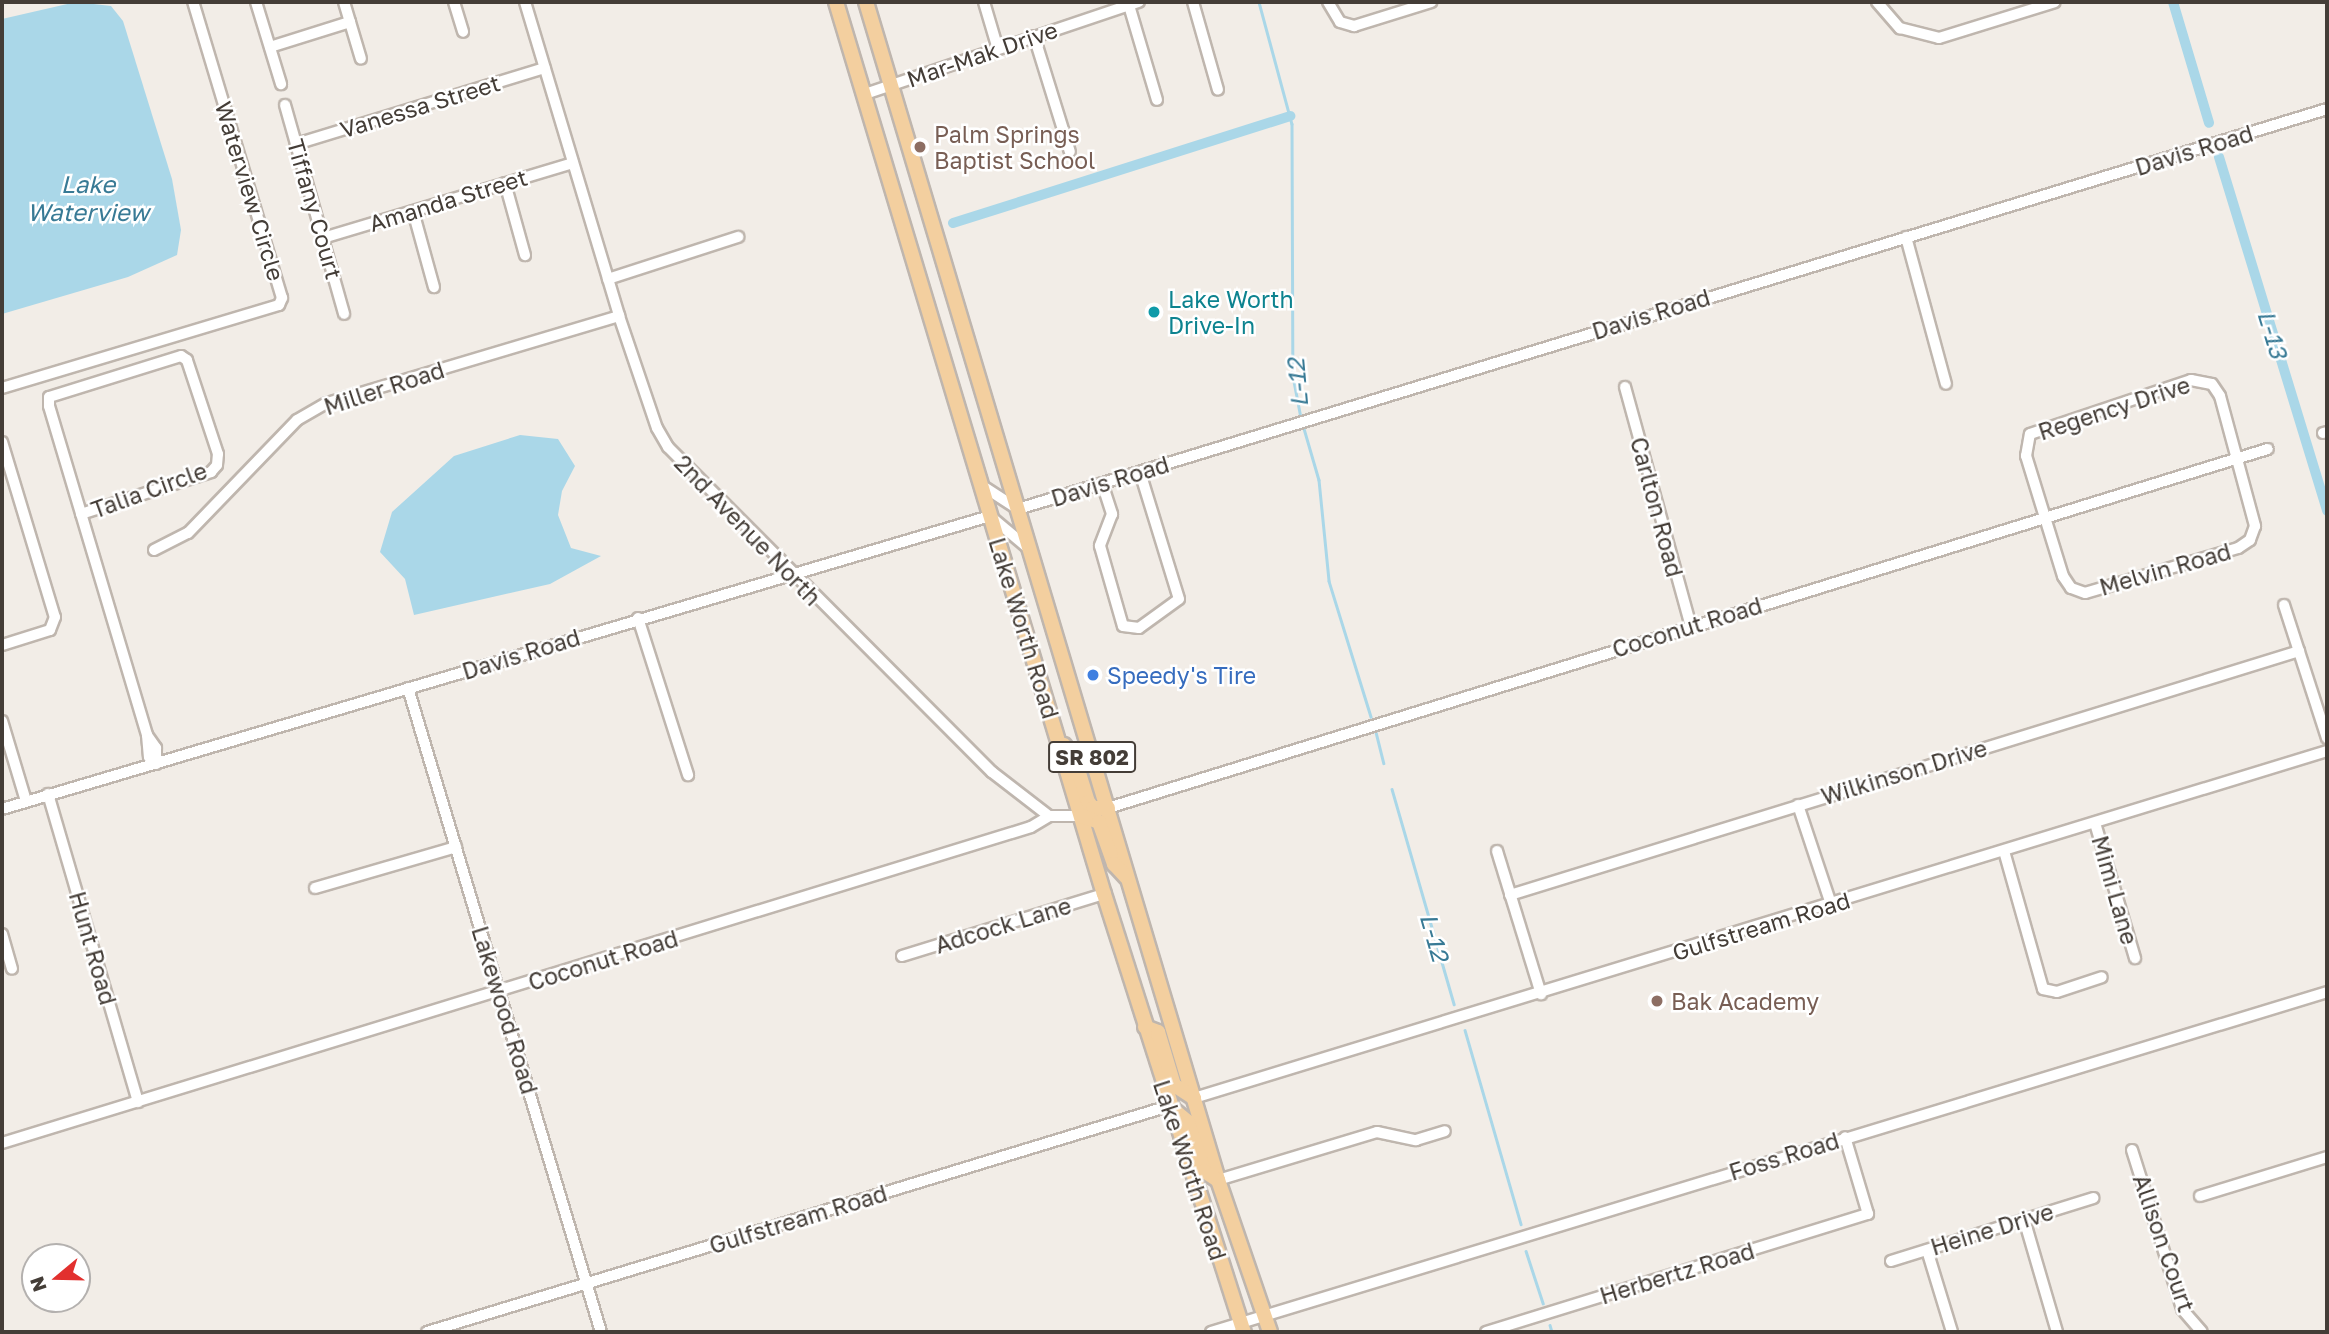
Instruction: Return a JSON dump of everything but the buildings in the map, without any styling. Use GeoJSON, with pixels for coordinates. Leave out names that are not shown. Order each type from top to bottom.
{"type":"FeatureCollection","features":[{"type":"Feature","properties":{"kind":"main road","name":"Lake Worth Road"},"geometry":{"type":"LineString","coordinates":[[836,2],[1104,894],[1169,1106],[1242,1328]]}},
{"type":"Feature","properties":{"kind":"main road","name":"Lake Worth Road"},"geometry":{"type":"LineString","coordinates":[[866,2],[1218,1180],[1270,1332]]}},
{"type":"Feature","properties":{"kind":"main road"},"geometry":{"type":"LineString","coordinates":[[1057,736],[1075,761],[1088,802],[1093,808],[1108,808]]}},
{"type":"Feature","properties":{"kind":"main road"},"geometry":{"type":"LineString","coordinates":[[1081,816],[1099,822],[1114,864],[1129,881]]}},
{"type":"Feature","properties":{"kind":"main road"},"geometry":{"type":"LineString","coordinates":[[1145,1027],[1158,1032],[1174,1085],[1194,1098]]}},
{"type":"Feature","properties":{"kind":"main road"},"geometry":{"type":"LineString","coordinates":[[1169,1106],[1188,1122],[1204,1171],[1218,1180]]}},
{"type":"Feature","properties":{"kind":"street","name":"Waterview Circle"},"geometry":{"type":"LineString","coordinates":[[2,388],[279,305],[282,298],[193,2]]}},
{"type":"Feature","properties":{"kind":"street"},"geometry":{"type":"LineString","coordinates":[[256,2],[281,83]]}},
{"type":"Feature","properties":{"kind":"street"},"geometry":{"type":"LineString","coordinates":[[344,2],[361,59]]}},
{"type":"Feature","properties":{"kind":"street"},"geometry":{"type":"LineString","coordinates":[[454,2],[463,32]]}},
{"type":"Feature","properties":{"kind":"street","name":"2nd Avenue North"},"geometry":{"type":"LineString","coordinates":[[525,2],[619,316],[657,428],[668,447],[790,574],[992,772],[1049,816]]}},
{"type":"Feature","properties":{"kind":"street"},"geometry":{"type":"LineString","coordinates":[[984,2],[997,46]]}},
{"type":"Feature","properties":{"kind":"street"},"geometry":{"type":"LineString","coordinates":[[1193,2],[1217,90]]}},
{"type":"Feature","properties":{"kind":"street"},"geometry":{"type":"LineString","coordinates":[[1328,2],[1335,17],[1354,26],[1431,2]]}},
{"type":"Feature","properties":{"kind":"street"},"geometry":{"type":"LineString","coordinates":[[1877,2],[1900,28],[1939,38],[2055,2]]}},
{"type":"Feature","properties":{"kind":"street"},"geometry":{"type":"LineString","coordinates":[[1132,3],[1157,100]]}},
{"type":"Feature","properties":{"kind":"street","name":"Mar-Mak Drive"},"geometry":{"type":"LineString","coordinates":[[864,93],[972,60],[997,46],[1132,3]]}},
{"type":"Feature","properties":{"kind":"street"},"geometry":{"type":"LineString","coordinates":[[270,47],[350,22]]}},
{"type":"Feature","properties":{"kind":"street"},"geometry":{"type":"LineString","coordinates":[[1034,36],[1070,152]]}},
{"type":"Feature","properties":{"kind":"street","name":"Vanessa Street"},"geometry":{"type":"LineString","coordinates":[[296,144],[545,68]]}},
{"type":"Feature","properties":{"kind":"street","name":"Tiffany Court"},"geometry":{"type":"LineString","coordinates":[[285,105],[344,314]]}},
{"type":"Feature","properties":{"kind":"street","name":"Davis Road"},"geometry":{"type":"LineString","coordinates":[[1018,509],[1309,417],[2327,109]]}},
{"type":"Feature","properties":{"kind":"street","name":"Amanda Street"},"geometry":{"type":"LineString","coordinates":[[323,237],[573,163]]}},
{"type":"Feature","properties":{"kind":"street"},"geometry":{"type":"LineString","coordinates":[[505,183],[525,255]]}},
{"type":"Feature","properties":{"kind":"street"},"geometry":{"type":"LineString","coordinates":[[413,211],[435,287]]}},
{"type":"Feature","properties":{"kind":"street"},"geometry":{"type":"LineString","coordinates":[[608,279],[738,237]]}},
{"type":"Feature","properties":{"kind":"street"},"geometry":{"type":"LineString","coordinates":[[1906,237],[1946,384]]}},
{"type":"Feature","properties":{"kind":"street","name":"Miller Road"},"geometry":{"type":"LineString","coordinates":[[154,550],[188,533],[298,420],[327,403],[619,316]]}},
{"type":"Feature","properties":{"kind":"street","name":"Talia Circle"},"geometry":{"type":"LineString","coordinates":[[81,514],[211,472],[217,465],[187,360],[181,356],[49,397],[81,514],[147,735],[156,748],[156,764]]}},
{"type":"Feature","properties":{"kind":"street","name":"Regency Drive"},"geometry":{"type":"LineString","coordinates":[[2045,517],[2026,456],[2026,441],[2035,430],[2190,380],[2205,381],[2220,396],[2237,458]]}},
{"type":"Feature","properties":{"kind":"street","name":"Carlton Road"},"geometry":{"type":"LineString","coordinates":[[1625,387],[1691,626]]}},
{"type":"Feature","properties":{"kind":"street"},"geometry":{"type":"LineString","coordinates":[[2,442],[55,617],[50,630],[2,645]]}},
{"type":"Feature","properties":{"kind":"street","name":"Coconut Road"},"geometry":{"type":"LineString","coordinates":[[1108,808],[2268,449]]}},
{"type":"Feature","properties":{"kind":"street","name":"Melvin Road"},"geometry":{"type":"LineString","coordinates":[[2045,517],[2063,576],[2071,588],[2085,593],[2238,548],[2253,534],[2237,458]]}},
{"type":"Feature","properties":{"kind":"street"},"geometry":{"type":"LineString","coordinates":[[1102,483],[1112,513],[1100,546],[1123,626],[1139,628],[1179,599],[1140,472]]}},
{"type":"Feature","properties":{"kind":"street"},"geometry":{"type":"LineString","coordinates":[[981,485],[1018,509]]}},
{"type":"Feature","properties":{"kind":"street"},"geometry":{"type":"LineString","coordinates":[[990,516],[1030,550]]}},
{"type":"Feature","properties":{"kind":"street","name":"Davis Road"},"geometry":{"type":"LineString","coordinates":[[2,809],[638,618],[990,516]]}},
{"type":"Feature","properties":{"kind":"street"},"geometry":{"type":"LineString","coordinates":[[2284,605],[2327,738]]}},
{"type":"Feature","properties":{"kind":"street"},"geometry":{"type":"LineString","coordinates":[[638,618],[688,775]]}},
{"type":"Feature","properties":{"kind":"street","name":"Wilkinson Drive"},"geometry":{"type":"LineString","coordinates":[[1510,895],[2299,651]]}},
{"type":"Feature","properties":{"kind":"street","name":"Lakewood Road"},"geometry":{"type":"LineString","coordinates":[[408,688],[601,1332]]}},
{"type":"Feature","properties":{"kind":"street"},"geometry":{"type":"LineString","coordinates":[[2,723],[26,801]]}},
{"type":"Feature","properties":{"kind":"street","name":"Gulfstream Road"},"geometry":{"type":"LineString","coordinates":[[1194,1098],[1541,994],[2327,751]]}},
{"type":"Feature","properties":{"kind":"street","name":"Hunt Road"},"geometry":{"type":"LineString","coordinates":[[48,794],[138,1102]]}},
{"type":"Feature","properties":{"kind":"street"},"geometry":{"type":"LineString","coordinates":[[1798,805],[1831,904]]}},
{"type":"Feature","properties":{"kind":"street","name":"Coconut Road"},"geometry":{"type":"LineString","coordinates":[[2,1143],[1031,827],[1049,816],[1081,816]]}},
{"type":"Feature","properties":{"kind":"street","name":"Mimi Lane"},"geometry":{"type":"LineString","coordinates":[[2095,823],[2135,957]]}},
{"type":"Feature","properties":{"kind":"street"},"geometry":{"type":"LineString","coordinates":[[315,888],[456,847]]}},
{"type":"Feature","properties":{"kind":"street"},"geometry":{"type":"LineString","coordinates":[[1497,851],[1541,994]]}},
{"type":"Feature","properties":{"kind":"street"},"geometry":{"type":"LineString","coordinates":[[2004,851],[2043,989],[2057,992],[2102,977]]}},
{"type":"Feature","properties":{"kind":"street","name":"Adcock Lane"},"geometry":{"type":"LineString","coordinates":[[902,956],[1104,894]]}},
{"type":"Feature","properties":{"kind":"street"},"geometry":{"type":"LineString","coordinates":[[2,934],[12,969]]}},
{"type":"Feature","properties":{"kind":"street","name":"Foss Road"},"geometry":{"type":"LineString","coordinates":[[1211,1332],[1242,1328],[1265,1318],[1845,1137],[2327,992]]}},
{"type":"Feature","properties":{"kind":"street","name":"Gulfstream Road"},"geometry":{"type":"LineString","coordinates":[[427,1332],[1169,1106]]}},
{"type":"Feature","properties":{"kind":"street"},"geometry":{"type":"LineString","coordinates":[[1218,1180],[1377,1132],[1416,1140],[1446,1131]]}},
{"type":"Feature","properties":{"kind":"street","name":"Herbertz Road"},"geometry":{"type":"LineString","coordinates":[[1486,1332],[1868,1214],[1845,1137]]}},
{"type":"Feature","properties":{"kind":"street","name":"Allison Court"},"geometry":{"type":"LineString","coordinates":[[2132,1150],[2182,1309],[2202,1332]]}},
{"type":"Feature","properties":{"kind":"street"},"geometry":{"type":"LineString","coordinates":[[2200,1196],[2327,1157]]}},
{"type":"Feature","properties":{"kind":"street","name":"Heine Drive"},"geometry":{"type":"LineString","coordinates":[[1891,1261],[2093,1198]]}},
{"type":"Feature","properties":{"kind":"street"},"geometry":{"type":"LineString","coordinates":[[2024,1219],[2057,1332]]}},
{"type":"Feature","properties":{"kind":"street"},"geometry":{"type":"LineString","coordinates":[[1927,1250],[1952,1332]]}},
{"type":"Feature","properties":{"kind":"water","name":"Lake Waterview"},"geometry":{"type":"Polygon","coordinates":[[[76,2],[111,6],[123,21],[172,179],[181,230],[177,255],[128,277],[2,314],[2,19],[76,2]]]}},
{"type":"Feature","properties":{"kind":"water"},"geometry":{"type":"Polygon","coordinates":[[[520,435],[558,439],[575,466],[562,491],[558,515],[571,548],[601,556],[550,584],[414,615],[405,579],[380,552],[392,512],[454,456],[520,435]]]}},
{"type":"Feature","properties":{"kind":"waterway","name":"L-12"},"geometry":{"type":"LineString","coordinates":[[1259,2],[1292,124],[1293,376],[1301,418]]}},
{"type":"Feature","properties":{"kind":"waterway","name":"L-13"},"geometry":{"type":"LineString","coordinates":[[2173,2],[2209,123]]}},
{"type":"Feature","properties":{"kind":"waterway"},"geometry":{"type":"LineString","coordinates":[[953,223],[1290,116]]}},
{"type":"Feature","properties":{"kind":"waterway","name":"L-13"},"geometry":{"type":"LineString","coordinates":[[2219,157],[2327,511]]}},
{"type":"Feature","properties":{"kind":"waterway","name":"L-12"},"geometry":{"type":"LineString","coordinates":[[1303,425],[1319,480],[1329,581],[1371,717]]}},
{"type":"Feature","properties":{"kind":"waterway","name":"L-12"},"geometry":{"type":"LineString","coordinates":[[1376,732],[1384,763]]}},
{"type":"Feature","properties":{"kind":"waterway","name":"L-12"},"geometry":{"type":"LineString","coordinates":[[1392,789],[1454,1004]]}},
{"type":"Feature","properties":{"kind":"waterway","name":"L-12"},"geometry":{"type":"LineString","coordinates":[[1465,1030],[1521,1224]]}},
{"type":"Feature","properties":{"kind":"waterway","name":"L-12"},"geometry":{"type":"LineString","coordinates":[[1526,1251],[1543,1303]]}},
{"type":"Feature","properties":{"kind":"waterway","name":"L-12"},"geometry":{"type":"LineString","coordinates":[[1550,1325],[1552,1332]]}},
{"type":"Feature","properties":{"kind":"place","name":"Palm Springs Baptist School"},"geometry":{"type":"Point","coordinates":[920,147]}},
{"type":"Feature","properties":{"kind":"place","name":"Lake Worth Drive-In"},"geometry":{"type":"Point","coordinates":[1154,312]}},
{"type":"Feature","properties":{"kind":"place","name":"Speedy's Tire"},"geometry":{"type":"Point","coordinates":[1093,675]}},
{"type":"Feature","properties":{"kind":"place","name":"Bak Academy"},"geometry":{"type":"Point","coordinates":[1657,1001]}}]}
